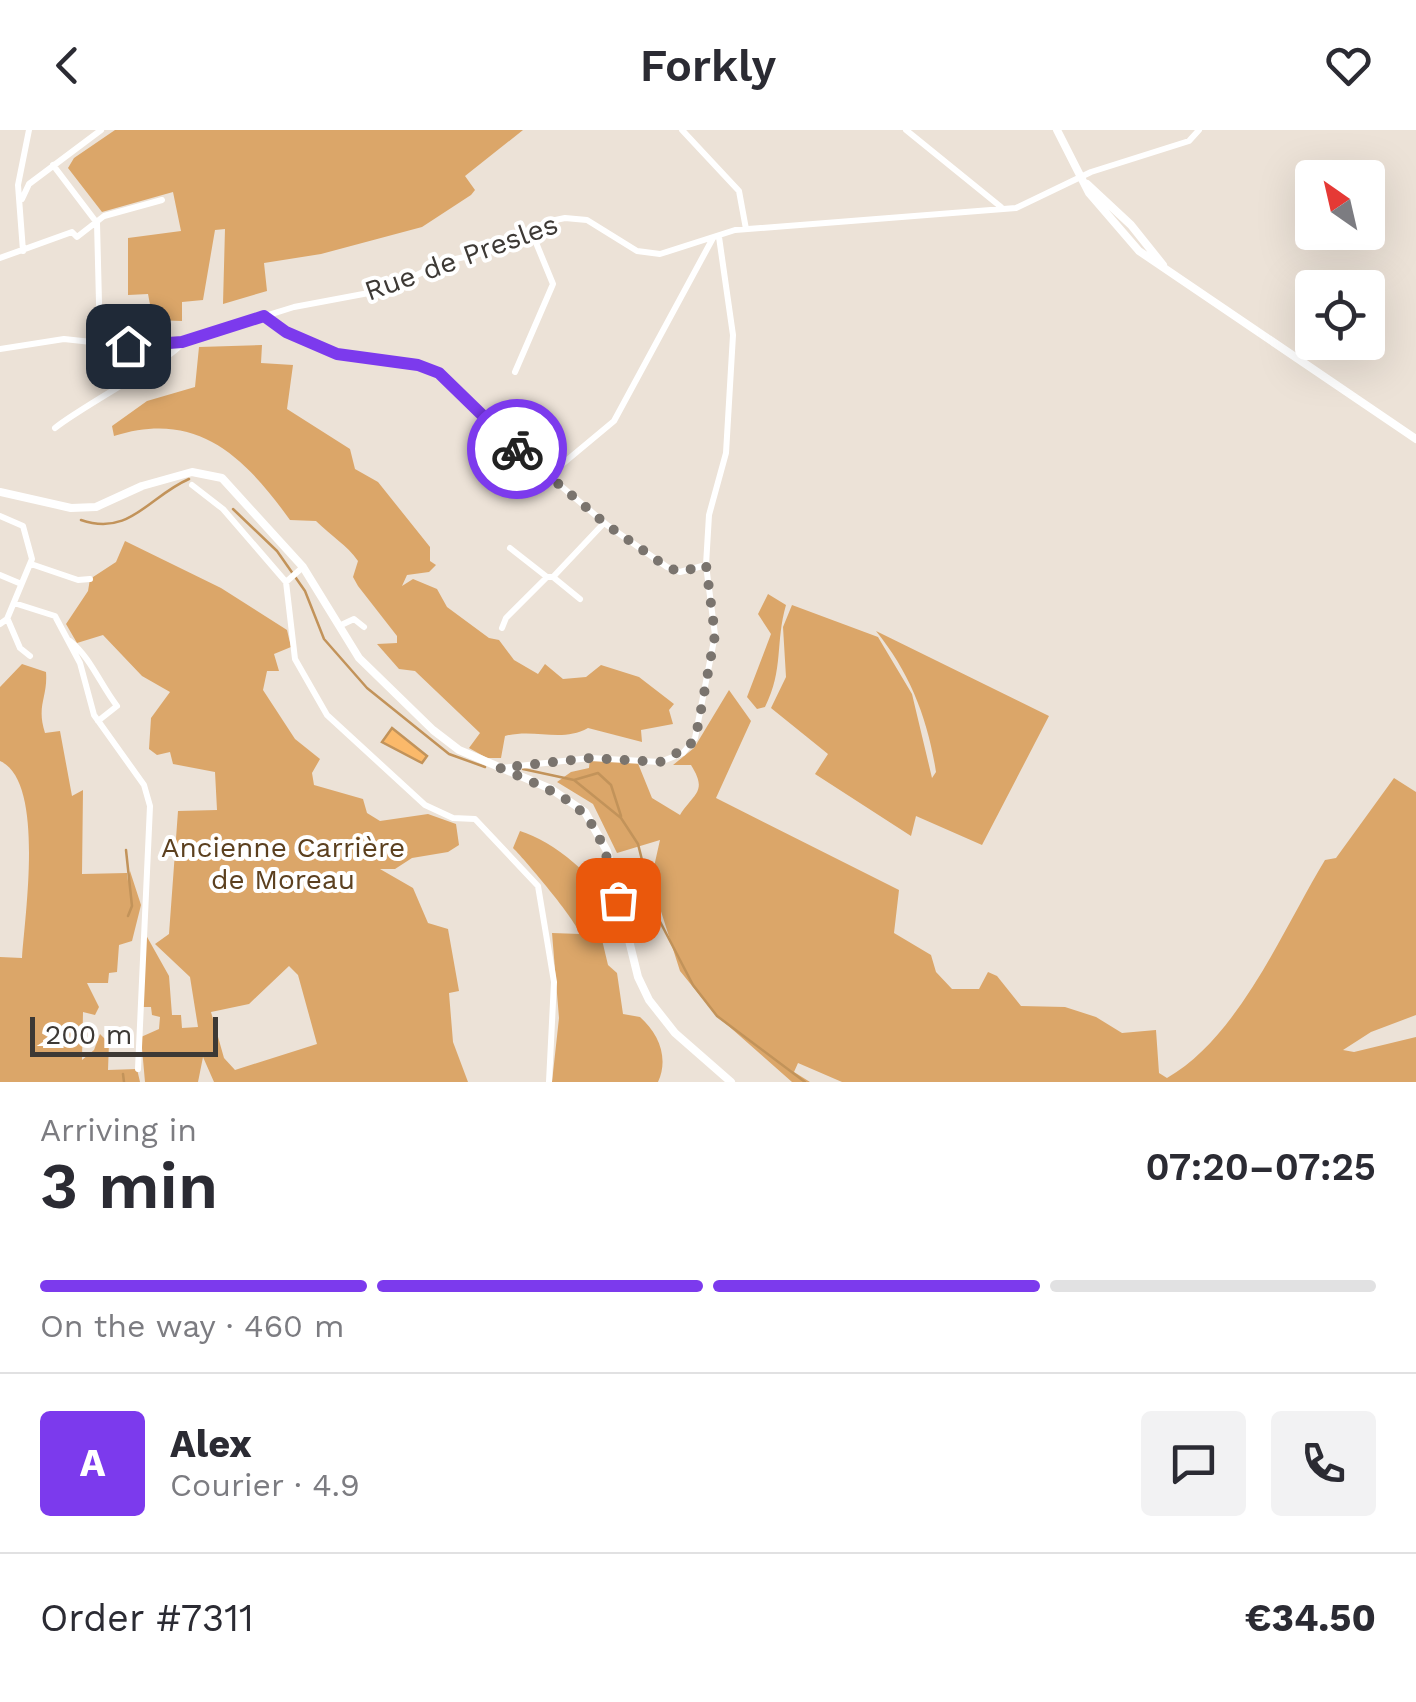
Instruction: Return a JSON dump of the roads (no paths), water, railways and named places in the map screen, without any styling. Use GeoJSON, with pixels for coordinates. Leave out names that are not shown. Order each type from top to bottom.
{"type":"FeatureCollection","features":[{"type":"Feature","properties":{"kind":"main road"},"geometry":{"type":"LineString","coordinates":[[1056,130],[1080,178],[1173,277],[1416,439]]}},
{"type":"Feature","properties":{"kind":"main road"},"geometry":{"type":"LineString","coordinates":[[0,492],[71,508],[96,507],[142,486],[200,471],[210,472],[231,486],[304,567],[359,658],[433,730],[459,750],[568,799],[592,822],[607,851],[638,977],[649,1000],[675,1033],[731,1082]]}},
{"type":"Feature","properties":{"kind":"street"},"geometry":{"type":"LineString","coordinates":[[23,251],[18,185],[29,130]]}},
{"type":"Feature","properties":{"kind":"street"},"geometry":{"type":"LineString","coordinates":[[22,200],[29,184],[101,130]]}},
{"type":"Feature","properties":{"kind":"street"},"geometry":{"type":"LineString","coordinates":[[682,130],[739,191],[746,229]]}},
{"type":"Feature","properties":{"kind":"street"},"geometry":{"type":"LineString","coordinates":[[906,130],[1001,207]]}},
{"type":"Feature","properties":{"kind":"street","name":"Rue de Presles"},"geometry":{"type":"LineString","coordinates":[[0,349],[64,338],[182,342],[264,316],[390,288],[442,262],[505,248],[546,222],[586,220],[637,251],[660,254],[746,229],[1016,208],[1080,178],[1188,141],[1199,130]]}},
{"type":"Feature","properties":{"kind":"street"},"geometry":{"type":"LineString","coordinates":[[22,164],[29,172],[43,174]]}},
{"type":"Feature","properties":{"kind":"street"},"geometry":{"type":"LineString","coordinates":[[54,165],[97,223],[100,342]]}},
{"type":"Feature","properties":{"kind":"street"},"geometry":{"type":"LineString","coordinates":[[0,258],[72,232],[77,236],[104,216],[162,200]]}},
{"type":"Feature","properties":{"kind":"street"},"geometry":{"type":"LineString","coordinates":[[516,372],[553,284],[532,232]]}},
{"type":"Feature","properties":{"kind":"street"},"geometry":{"type":"LineString","coordinates":[[548,476],[614,421],[716,238]]}},
{"type":"Feature","properties":{"kind":"street"},"geometry":{"type":"LineString","coordinates":[[500,768],[590,758],[660,762],[690,746],[698,726],[715,635],[706,565],[708,515],[726,453],[733,336],[716,238]]}},
{"type":"Feature","properties":{"kind":"street"},"geometry":{"type":"LineString","coordinates":[[264,316],[286,332],[337,354],[418,365],[439,373],[483,420],[604,522],[667,567],[680,572],[706,565]]}},
{"type":"Feature","properties":{"kind":"street"},"geometry":{"type":"LineString","coordinates":[[55,428],[122,381],[175,355],[182,342]]}},
{"type":"Feature","properties":{"kind":"street"},"geometry":{"type":"LineString","coordinates":[[192,485],[223,509],[290,579],[295,659],[327,715],[425,805],[454,818],[475,818],[538,886],[554,982],[549,1082]]}},
{"type":"Feature","properties":{"kind":"street"},"geometry":{"type":"LineString","coordinates":[[0,528],[2,517],[23,526],[31,564],[19,582],[4,622],[20,648],[30,656]]}},
{"type":"Feature","properties":{"kind":"street"},"geometry":{"type":"LineString","coordinates":[[502,628],[506,618],[604,522]]}},
{"type":"Feature","properties":{"kind":"street"},"geometry":{"type":"LineString","coordinates":[[510,548],[580,600]]}},
{"type":"Feature","properties":{"kind":"street"},"geometry":{"type":"LineString","coordinates":[[31,564],[78,580],[90,579]]}},
{"type":"Feature","properties":{"kind":"street"},"geometry":{"type":"LineString","coordinates":[[290,579],[304,567]]}},
{"type":"Feature","properties":{"kind":"street"},"geometry":{"type":"LineString","coordinates":[[0,575],[19,582]]}},
{"type":"Feature","properties":{"kind":"street"},"geometry":{"type":"LineString","coordinates":[[14,603],[54,616],[69,640],[98,721],[144,785],[150,806],[138,1069]]}},
{"type":"Feature","properties":{"kind":"street"},"geometry":{"type":"LineString","coordinates":[[339,626],[354,619],[364,628]]}},
{"type":"Feature","properties":{"kind":"street"},"geometry":{"type":"LineString","coordinates":[[69,640],[84,652],[99,683],[118,706],[98,721]]}},
{"type":"Feature","properties":{"kind":"waterway"},"geometry":{"type":"LineString","coordinates":[[81,520],[98,524],[126,519],[189,479]]}},
{"type":"Feature","properties":{"kind":"waterway"},"geometry":{"type":"LineString","coordinates":[[233,509],[277,551],[305,591],[324,639],[367,688],[449,754],[485,767]]}},
{"type":"Feature","properties":{"kind":"waterway"},"geometry":{"type":"LineString","coordinates":[[523,769],[574,780],[621,818],[638,844],[655,912],[693,985],[717,1016],[805,1082]]}},
{"type":"Feature","properties":{"kind":"waterway"},"geometry":{"type":"LineString","coordinates":[[574,780],[598,773],[611,785],[621,816]]}},
{"type":"Feature","properties":{"kind":"waterway"},"geometry":{"type":"LineString","coordinates":[[126,850],[132,906],[128,916]]}},
{"type":"Feature","properties":{"kind":"waterway"},"geometry":{"type":"LineString","coordinates":[[123,1074],[124,1082]]}},
{"type":"Feature","properties":{"kind":"park label","name":"Ancienne Carrière de Moreau"},"geometry":{"type":"Point","coordinates":[283,863]}}]}
